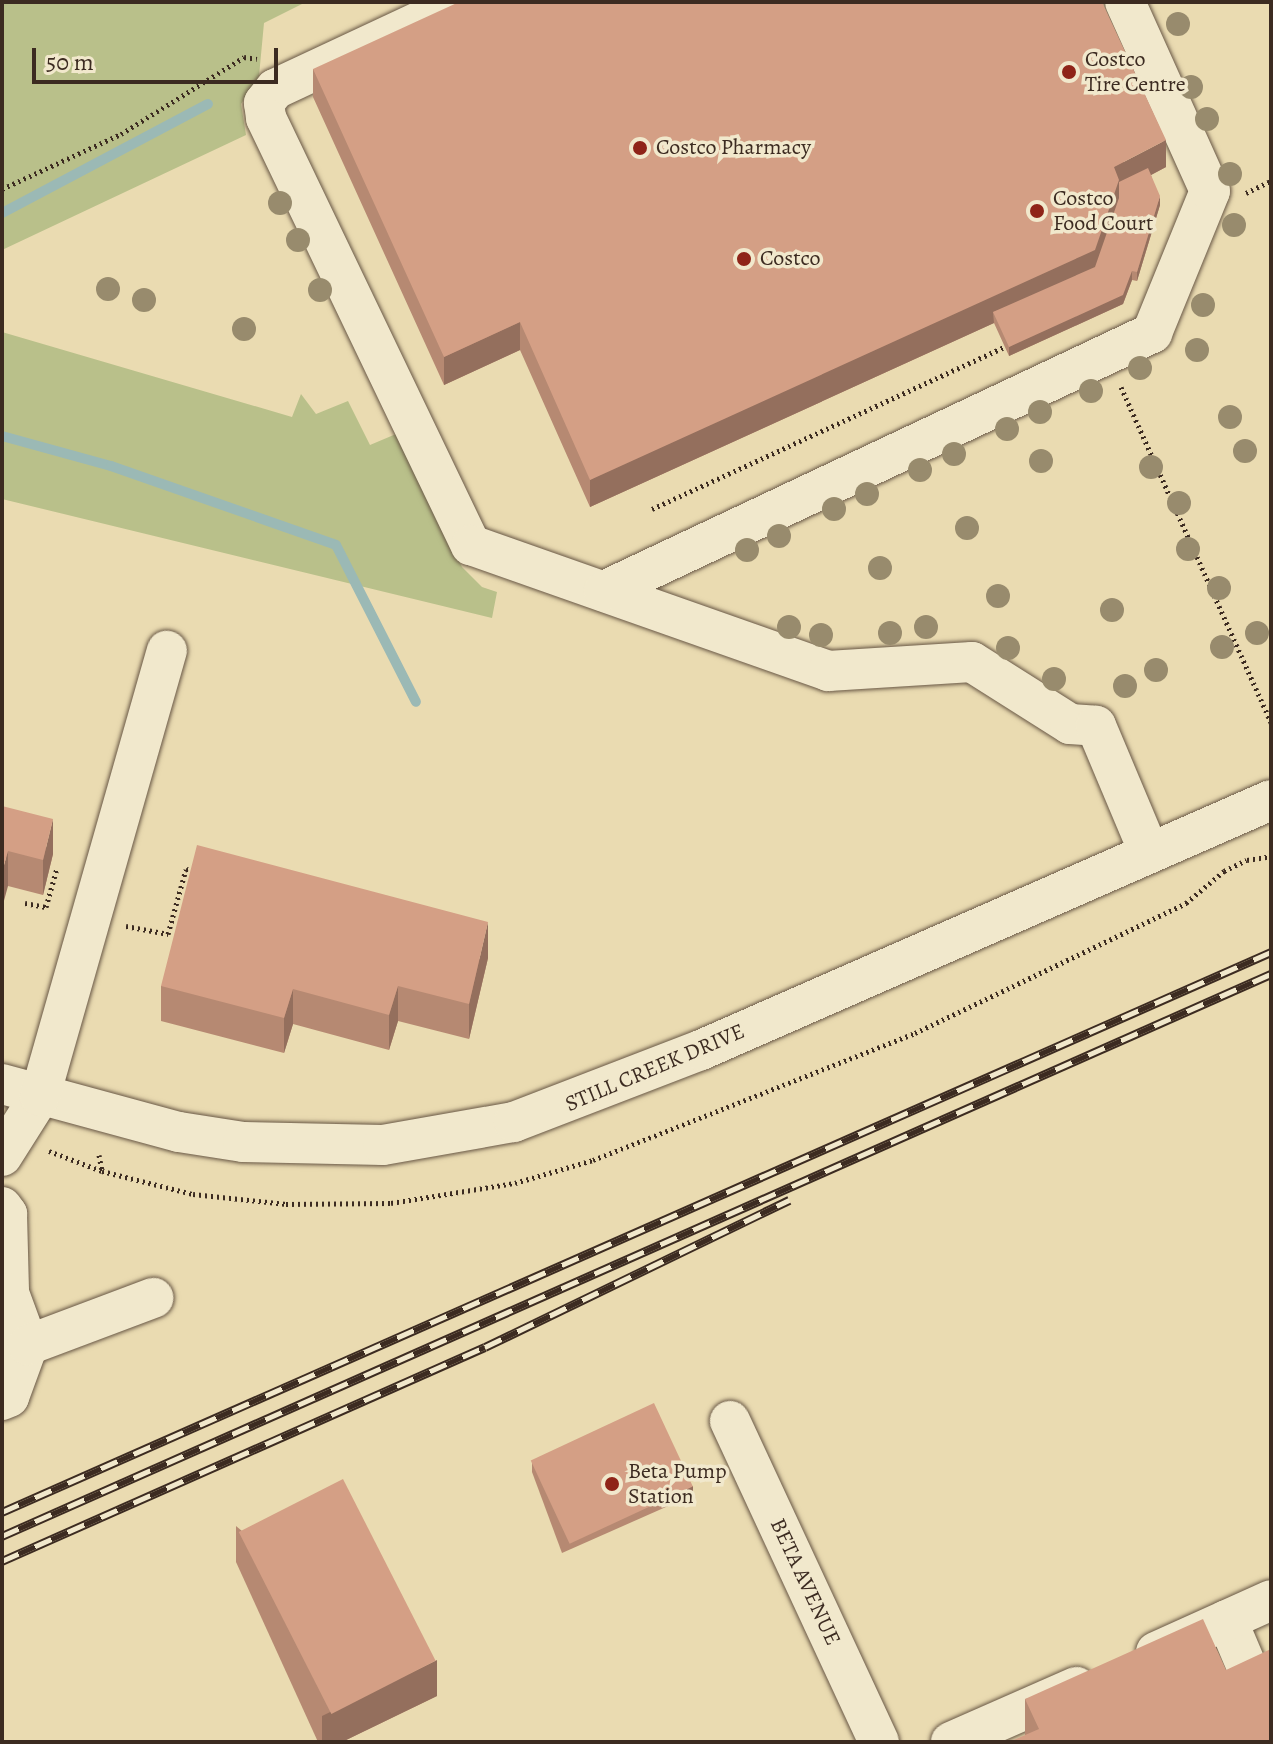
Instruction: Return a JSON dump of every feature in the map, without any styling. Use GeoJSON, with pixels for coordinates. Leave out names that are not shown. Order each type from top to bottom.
{"type":"FeatureCollection","features":[{"type":"Feature","properties":{"kind":"street"},"geometry":{"type":"LineString","coordinates":[[461,2],[283,85],[264,103],[266,118],[471,545],[828,671],[972,662],[1070,724],[1096,726],[1149,852]]}},
{"type":"Feature","properties":{"kind":"street"},"geometry":{"type":"LineString","coordinates":[[604,591],[1152,333],[1210,191],[1125,2]]}},
{"type":"Feature","properties":{"kind":"street"},"geometry":{"type":"LineString","coordinates":[[2,1156],[40,1096],[167,651]]}},
{"type":"Feature","properties":{"kind":"street","name":"STILL CREEK DRIVE"},"geometry":{"type":"LineString","coordinates":[[2,1084],[179,1132],[243,1142],[383,1145],[488,1128],[562,1107],[701,1050],[1271,800]]}},
{"type":"Feature","properties":{"kind":"street"},"geometry":{"type":"LineString","coordinates":[[2,1207],[7,1214],[9,1293],[15,1339],[9,1397],[2,1400]]}},
{"type":"Feature","properties":{"kind":"street"},"geometry":{"type":"LineString","coordinates":[[15,1339],[153,1298]]}},
{"type":"Feature","properties":{"kind":"street","name":"BETA AVENUE"},"geometry":{"type":"LineString","coordinates":[[730,1421],[879,1742]]}},
{"type":"Feature","properties":{"kind":"street"},"geometry":{"type":"LineString","coordinates":[[951,1742],[1271,1600]]}},
{"type":"Feature","properties":{"kind":"street"},"geometry":{"type":"LineString","coordinates":[[1227,1620],[1260,1698]]}},
{"type":"Feature","properties":{"kind":"path"},"geometry":{"type":"LineString","coordinates":[[2,189],[121,134],[244,57],[272,62],[283,85]]}},
{"type":"Feature","properties":{"kind":"path"},"geometry":{"type":"LineString","coordinates":[[1242,195],[1271,181]]}},
{"type":"Feature","properties":{"kind":"path"},"geometry":{"type":"LineString","coordinates":[[652,509],[1005,347]]}},
{"type":"Feature","properties":{"kind":"path"},"geometry":{"type":"LineString","coordinates":[[998,351],[1002,358]]}},
{"type":"Feature","properties":{"kind":"path"},"geometry":{"type":"LineString","coordinates":[[1115,376],[1271,723]]}},
{"type":"Feature","properties":{"kind":"path"},"geometry":{"type":"LineString","coordinates":[[25,903],[46,907],[57,868]]}},
{"type":"Feature","properties":{"kind":"path"},"geometry":{"type":"LineString","coordinates":[[121,925],[168,934],[186,869],[201,873]]}},
{"type":"Feature","properties":{"kind":"path"},"geometry":{"type":"LineString","coordinates":[[99,1155],[102,1171]]}},
{"type":"Feature","properties":{"kind":"green space"},"geometry":{"type":"Polygon","coordinates":[[[2,2],[306,2],[264,23],[259,76],[241,104],[246,135],[2,250],[2,2]]]}},
{"type":"Feature","properties":{"kind":"green space"},"geometry":{"type":"Polygon","coordinates":[[[2,332],[292,417],[301,394],[316,414],[348,401],[370,445],[396,434],[462,567],[482,587],[497,592],[492,618],[2,499],[2,332]]]}},
{"type":"Feature","properties":{"kind":"building","name":"Costco"},"geometry":{"type":"Polygon","coordinates":[[[459,2],[1102,2],[1166,140],[1114,167],[1119,180],[1095,250],[590,480],[520,322],[444,357],[313,69],[459,2]]]}},
{"type":"Feature","properties":{"kind":"building"},"geometry":{"type":"Polygon","coordinates":[[[1148,168],[1160,196],[1137,272],[1132,271],[1123,295],[1009,347],[993,312],[1095,267],[1119,198],[1119,182],[1148,168]]]}},
{"type":"Feature","properties":{"kind":"building"},"geometry":{"type":"Polygon","coordinates":[[[2,806],[53,819],[43,860],[8,851],[2,872],[2,806]]]}},
{"type":"Feature","properties":{"kind":"building"},"geometry":{"type":"Polygon","coordinates":[[[197,845],[488,922],[469,1004],[398,986],[389,1015],[293,989],[284,1018],[161,986],[197,845]]]}},
{"type":"Feature","properties":{"kind":"building","name":"Beta Pump Station"},"geometry":{"type":"Polygon","coordinates":[[[654,1403],[693,1486],[570,1544],[531,1460],[654,1403]]]}},
{"type":"Feature","properties":{"kind":"building"},"geometry":{"type":"Polygon","coordinates":[[[343,1479],[436,1661],[331,1714],[239,1532],[343,1479]]]}},
{"type":"Feature","properties":{"kind":"building"},"geometry":{"type":"Polygon","coordinates":[[[1203,1619],[1226,1670],[1271,1649],[1271,1742],[1009,1742],[1039,1729],[1025,1699],[1203,1619]]]}},
{"type":"Feature","properties":{"kind":"waterway"},"geometry":{"type":"LineString","coordinates":[[2,213],[208,104]]}},
{"type":"Feature","properties":{"kind":"waterway"},"geometry":{"type":"LineString","coordinates":[[2,436],[111,466],[336,545],[416,702]]}},
{"type":"Feature","properties":{"kind":"railway"},"geometry":{"type":"LineString","coordinates":[[2,1512],[1271,952]]}},
{"type":"Feature","properties":{"kind":"railway"},"geometry":{"type":"LineString","coordinates":[[2,1536],[1271,974]]}},
{"type":"Feature","properties":{"kind":"railway"},"geometry":{"type":"LineString","coordinates":[[2,1561],[485,1347],[789,1200]]}},
{"type":"Feature","properties":{"kind":"place","name":"Costco Tire Centre"},"geometry":{"type":"Point","coordinates":[1069,72]}},
{"type":"Feature","properties":{"kind":"place","name":"Costco Pharmacy"},"geometry":{"type":"Point","coordinates":[640,148]}},
{"type":"Feature","properties":{"kind":"place","name":"Costco Food Court"},"geometry":{"type":"Point","coordinates":[1037,211]}},
{"type":"Feature","properties":{"kind":"place","name":"Costco"},"geometry":{"type":"Point","coordinates":[744,259]}},
{"type":"Feature","properties":{"kind":"place","name":"Beta Pump Station"},"geometry":{"type":"Point","coordinates":[612,1484]}}]}
